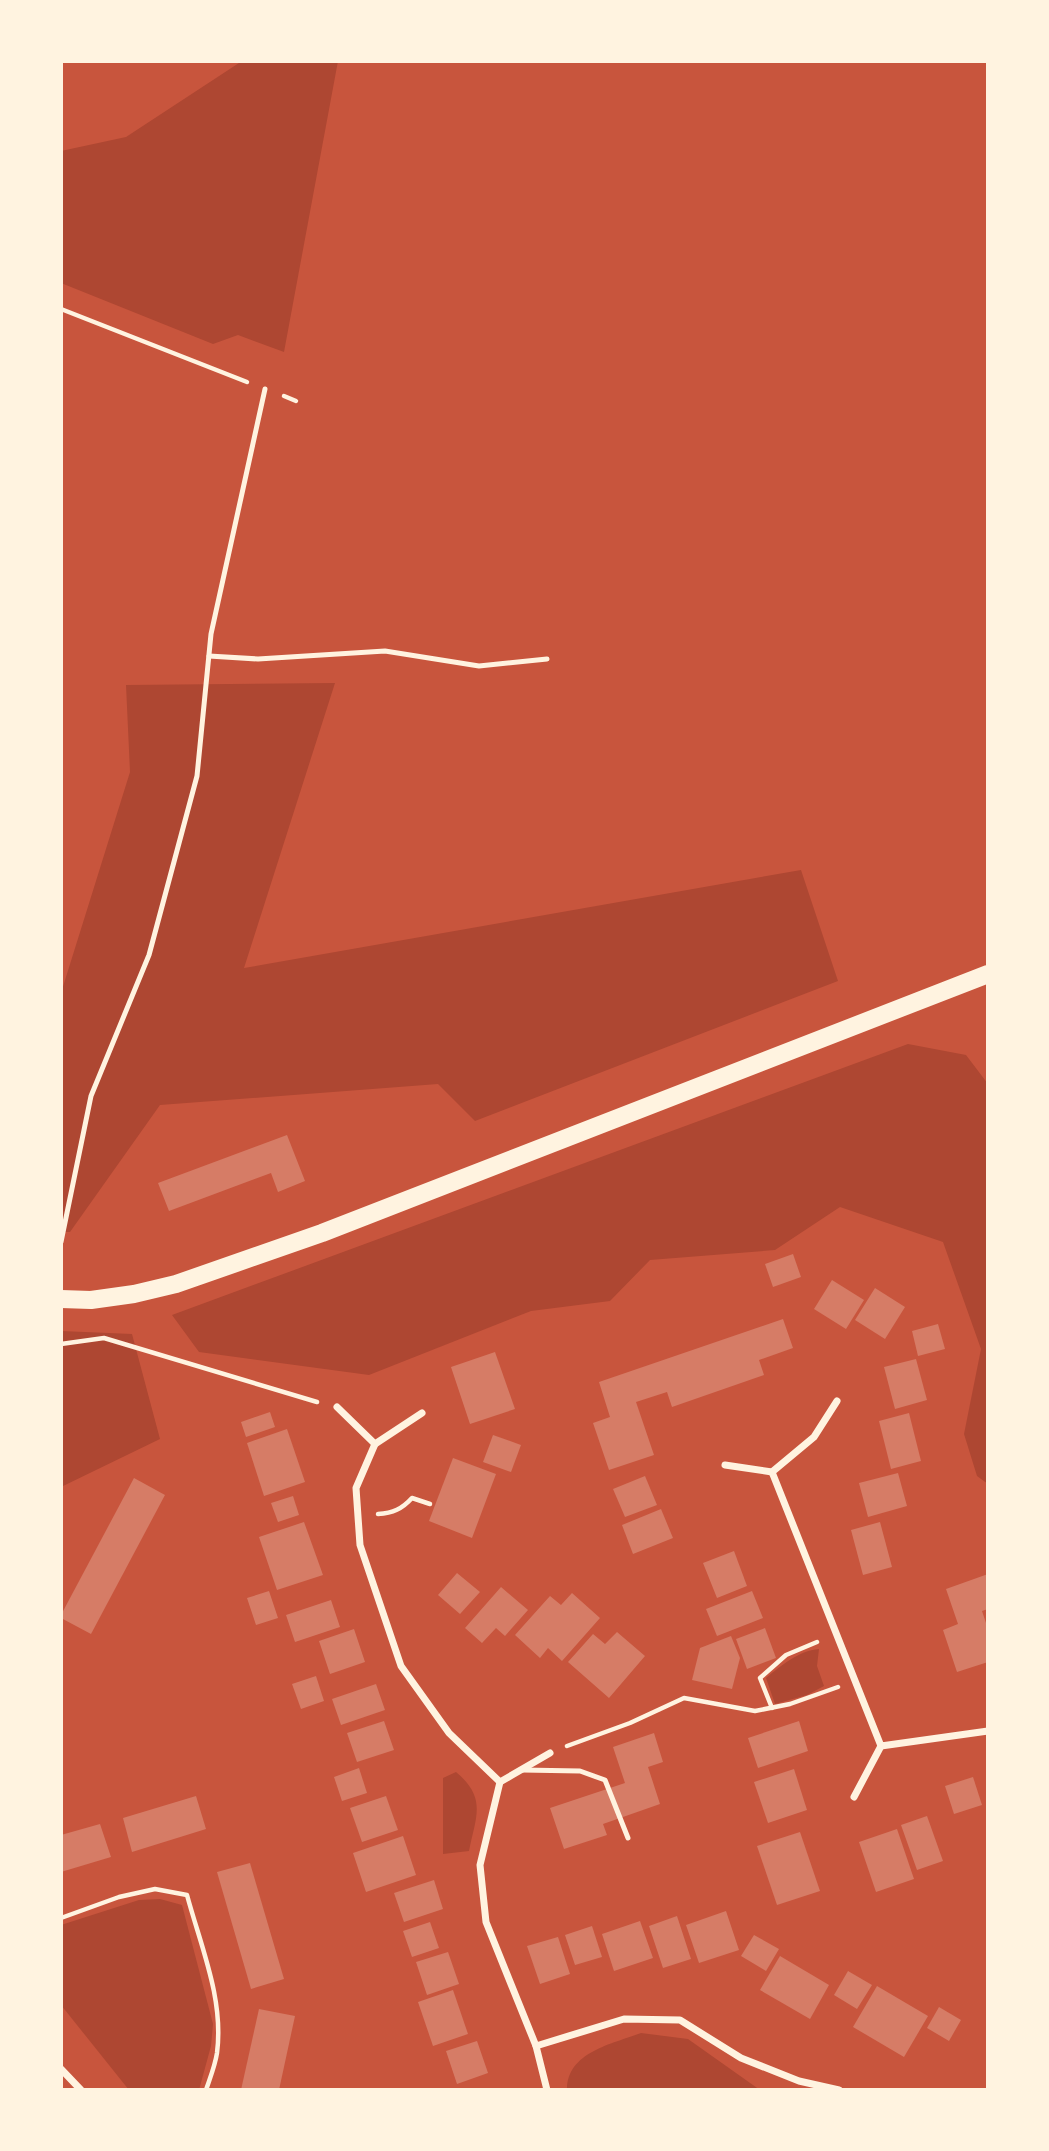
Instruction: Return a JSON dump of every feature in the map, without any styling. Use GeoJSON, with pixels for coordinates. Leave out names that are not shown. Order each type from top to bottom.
{"type":"FeatureCollection","features":[{"type":"Feature","properties":{"kind":"main road"},"geometry":{"type":"LineString","coordinates":[[61,1299],[91,1300],[176,1284],[335,1228],[988,974]]}},
{"type":"Feature","properties":{"kind":"street"},"geometry":{"type":"LineString","coordinates":[[725,1465],[772,1472],[814,1437],[837,1401]]}},
{"type":"Feature","properties":{"kind":"street"},"geometry":{"type":"LineString","coordinates":[[337,1407],[375,1444]]}},
{"type":"Feature","properties":{"kind":"street"},"geometry":{"type":"LineString","coordinates":[[422,1413],[375,1444],[356,1488],[360,1545],[401,1665],[449,1733],[500,1782]]}},
{"type":"Feature","properties":{"kind":"street"},"geometry":{"type":"LineString","coordinates":[[772,1472],[881,1746],[854,1797]]}},
{"type":"Feature","properties":{"kind":"street"},"geometry":{"type":"LineString","coordinates":[[881,1746],[988,1731]]}},
{"type":"Feature","properties":{"kind":"street"},"geometry":{"type":"LineString","coordinates":[[547,2090],[536,2046],[486,1922],[480,1865],[500,1782],[550,1753]]}},
{"type":"Feature","properties":{"kind":"street"},"geometry":{"type":"LineString","coordinates":[[536,2046],[624,2019],[680,2020],[741,2058],[799,2081],[839,2090]]}},
{"type":"Feature","properties":{"kind":"street"},"geometry":{"type":"LineString","coordinates":[[61,2069],[81,2090]]}},
{"type":"Feature","properties":{"kind":"lane"},"geometry":{"type":"LineString","coordinates":[[61,1242],[91,1096],[149,955],[197,776],[211,634],[265,389]]}},
{"type":"Feature","properties":{"kind":"lane"},"geometry":{"type":"LineString","coordinates":[[209,656],[258,659],[385,651],[479,666],[547,659]]}},
{"type":"Feature","properties":{"kind":"lane"},"geometry":{"type":"LineString","coordinates":[[519,1770],[580,1771],[605,1780],[628,1838]]}},
{"type":"Feature","properties":{"kind":"path"},"geometry":{"type":"LineString","coordinates":[[61,309],[296,401]]}},
{"type":"Feature","properties":{"kind":"path"},"geometry":{"type":"LineString","coordinates":[[61,1344],[104,1338],[262,1387],[337,1407]]}},
{"type":"Feature","properties":{"kind":"path"},"geometry":{"type":"LineString","coordinates":[[358,1514],[392,1513],[404,1507],[412,1498],[430,1504]]}},
{"type":"Feature","properties":{"kind":"path"},"geometry":{"type":"LineString","coordinates":[[772,1708],[760,1678],[786,1655],[836,1633]]}},
{"type":"Feature","properties":{"kind":"path"},"geometry":{"type":"LineString","coordinates":[[550,1753],[630,1723],[684,1698],[755,1711],[829,1692],[854,1679]]}},
{"type":"Feature","properties":{"kind":"path"},"geometry":{"type":"LineString","coordinates":[[61,1918],[119,1897],[155,1889],[187,1895],[211,1975],[218,2021],[217,2056],[206,2090]]}},
{"type":"Feature","properties":{"kind":"shaded area"},"geometry":{"type":"Polygon","coordinates":[[[242,61],[338,61],[284,352],[238,335],[213,344],[61,283],[61,151],[126,137],[242,61]]]}},
{"type":"Feature","properties":{"kind":"shaded area"},"geometry":{"type":"Polygon","coordinates":[[[335,683],[244,968],[801,870],[838,981],[475,1121],[438,1084],[160,1105],[70,1232],[61,1232],[61,993],[130,772],[126,685],[335,683]]]}},
{"type":"Feature","properties":{"kind":"shaded area"},"geometry":{"type":"Polygon","coordinates":[[[908,1044],[966,1055],[988,1084],[988,1484],[977,1476],[964,1434],[981,1349],[943,1242],[840,1207],[775,1250],[650,1260],[610,1301],[531,1311],[369,1375],[199,1352],[172,1315],[908,1044]]]}},
{"type":"Feature","properties":{"kind":"shaded area"},"geometry":{"type":"Polygon","coordinates":[[[61,1331],[132,1334],[160,1439],[61,1487],[61,1331]]]}},
{"type":"Feature","properties":{"kind":"shaded area"},"geometry":{"type":"Polygon","coordinates":[[[819,1649],[817,1666],[824,1686],[807,1695],[775,1704],[766,1678],[797,1656],[819,1649]]]}},
{"type":"Feature","properties":{"kind":"shaded area"},"geometry":{"type":"Polygon","coordinates":[[[456,1772],[466,1781],[476,1799],[476,1817],[469,1851],[443,1854],[443,1778],[456,1772]]]}},
{"type":"Feature","properties":{"kind":"shaded area"},"geometry":{"type":"Polygon","coordinates":[[[160,1899],[182,1905],[213,2024],[211,2046],[199,2090],[129,2090],[61,2005],[61,1925],[139,1900],[160,1899]]]}},
{"type":"Feature","properties":{"kind":"shaded area"},"geometry":{"type":"Polygon","coordinates":[[[641,2033],[688,2039],[760,2090],[567,2090],[574,2067],[583,2058],[593,2051],[641,2033]]]}},
{"type":"Feature","properties":{"kind":"building"},"geometry":{"type":"Polygon","coordinates":[[[287,1135],[305,1181],[278,1192],[271,1173],[169,1211],[158,1183],[287,1135]]]}},
{"type":"Feature","properties":{"kind":"building"},"geometry":{"type":"Polygon","coordinates":[[[793,1254],[801,1277],[773,1287],[765,1264],[793,1254]]]}},
{"type":"Feature","properties":{"kind":"building"},"geometry":{"type":"Polygon","coordinates":[[[832,1280],[864,1300],[846,1329],[814,1309],[832,1280]]]}},
{"type":"Feature","properties":{"kind":"building"},"geometry":{"type":"Polygon","coordinates":[[[875,1288],[905,1307],[885,1339],[855,1320],[875,1288]]]}},
{"type":"Feature","properties":{"kind":"building"},"geometry":{"type":"Polygon","coordinates":[[[783,1319],[793,1348],[759,1360],[764,1375],[672,1407],[667,1392],[636,1402],[654,1455],[609,1470],[593,1423],[610,1417],[599,1382],[783,1319]]]}},
{"type":"Feature","properties":{"kind":"building"},"geometry":{"type":"Polygon","coordinates":[[[938,1324],[945,1349],[918,1356],[912,1331],[938,1324]]]}},
{"type":"Feature","properties":{"kind":"building"},"geometry":{"type":"Polygon","coordinates":[[[495,1352],[515,1409],[470,1424],[451,1367],[495,1352]]]}},
{"type":"Feature","properties":{"kind":"building"},"geometry":{"type":"Polygon","coordinates":[[[916,1359],[927,1400],[895,1409],[884,1367],[916,1359]]]}},
{"type":"Feature","properties":{"kind":"building"},"geometry":{"type":"Polygon","coordinates":[[[270,1412],[275,1427],[246,1437],[241,1422],[270,1412]]]}},
{"type":"Feature","properties":{"kind":"building"},"geometry":{"type":"Polygon","coordinates":[[[909,1413],[921,1461],[891,1469],[879,1421],[909,1413]]]}},
{"type":"Feature","properties":{"kind":"building"},"geometry":{"type":"Polygon","coordinates":[[[287,1429],[305,1482],[264,1496],[247,1443],[287,1429]]]}},
{"type":"Feature","properties":{"kind":"building"},"geometry":{"type":"Polygon","coordinates":[[[493,1435],[521,1445],[511,1472],[483,1462],[493,1435]]]}},
{"type":"Feature","properties":{"kind":"building"},"geometry":{"type":"Polygon","coordinates":[[[453,1458],[496,1474],[472,1538],[429,1521],[453,1458]]]}},
{"type":"Feature","properties":{"kind":"building"},"geometry":{"type":"Polygon","coordinates":[[[898,1473],[907,1506],[868,1517],[859,1483],[898,1473]]]}},
{"type":"Feature","properties":{"kind":"building"},"geometry":{"type":"Polygon","coordinates":[[[645,1476],[657,1505],[625,1517],[613,1489],[645,1476]]]}},
{"type":"Feature","properties":{"kind":"building"},"geometry":{"type":"Polygon","coordinates":[[[134,1478],[165,1495],[91,1634],[61,1618],[61,1615],[134,1478]]]}},
{"type":"Feature","properties":{"kind":"building"},"geometry":{"type":"Polygon","coordinates":[[[293,1496],[299,1515],[278,1522],[271,1503],[293,1496]]]}},
{"type":"Feature","properties":{"kind":"building"},"geometry":{"type":"Polygon","coordinates":[[[661,1509],[673,1538],[633,1554],[622,1525],[661,1509]]]}},
{"type":"Feature","properties":{"kind":"building"},"geometry":{"type":"Polygon","coordinates":[[[304,1522],[323,1575],[277,1590],[259,1537],[304,1522]]]}},
{"type":"Feature","properties":{"kind":"building"},"geometry":{"type":"Polygon","coordinates":[[[880,1522],[892,1567],[863,1575],[851,1530],[880,1522]]]}},
{"type":"Feature","properties":{"kind":"building"},"geometry":{"type":"Polygon","coordinates":[[[734,1551],[747,1586],[717,1598],[703,1563],[734,1551]]]}},
{"type":"Feature","properties":{"kind":"building"},"geometry":{"type":"Polygon","coordinates":[[[457,1573],[480,1592],[460,1614],[438,1595],[457,1573]]]}},
{"type":"Feature","properties":{"kind":"building"},"geometry":{"type":"Polygon","coordinates":[[[988,1574],[988,1609],[982,1611],[988,1629],[988,1662],[957,1672],[943,1630],[958,1624],[946,1589],[988,1574]]]}},
{"type":"Feature","properties":{"kind":"building"},"geometry":{"type":"Polygon","coordinates":[[[501,1587],[528,1610],[505,1636],[496,1628],[482,1643],[465,1628],[501,1587]]]}},
{"type":"Feature","properties":{"kind":"building"},"geometry":{"type":"Polygon","coordinates":[[[269,1591],[278,1618],[256,1625],[247,1598],[269,1591]]]}},
{"type":"Feature","properties":{"kind":"building"},"geometry":{"type":"Polygon","coordinates":[[[752,1591],[763,1618],[717,1636],[706,1609],[752,1591]]]}},
{"type":"Feature","properties":{"kind":"building"},"geometry":{"type":"Polygon","coordinates":[[[572,1593],[600,1618],[562,1661],[548,1648],[540,1658],[515,1635],[550,1596],[561,1605],[572,1593]]]}},
{"type":"Feature","properties":{"kind":"building"},"geometry":{"type":"Polygon","coordinates":[[[331,1600],[340,1627],[295,1642],[286,1615],[331,1600]]]}},
{"type":"Feature","properties":{"kind":"building"},"geometry":{"type":"Polygon","coordinates":[[[765,1628],[776,1658],[747,1669],[736,1639],[765,1628]]]}},
{"type":"Feature","properties":{"kind":"building"},"geometry":{"type":"Polygon","coordinates":[[[354,1629],[365,1662],[330,1674],[319,1641],[354,1629]]]}},
{"type":"Feature","properties":{"kind":"building"},"geometry":{"type":"Polygon","coordinates":[[[617,1632],[645,1656],[609,1698],[568,1662],[593,1634],[605,1644],[617,1632]]]}},
{"type":"Feature","properties":{"kind":"building"},"geometry":{"type":"Polygon","coordinates":[[[731,1636],[740,1658],[732,1689],[692,1680],[700,1648],[731,1636]]]}},
{"type":"Feature","properties":{"kind":"building"},"geometry":{"type":"Polygon","coordinates":[[[316,1676],[324,1701],[301,1709],[292,1684],[316,1676]]]}},
{"type":"Feature","properties":{"kind":"building"},"geometry":{"type":"Polygon","coordinates":[[[376,1684],[385,1710],[341,1725],[332,1699],[376,1684]]]}},
{"type":"Feature","properties":{"kind":"building"},"geometry":{"type":"Polygon","coordinates":[[[384,1721],[394,1750],[357,1762],[347,1733],[384,1721]]]}},
{"type":"Feature","properties":{"kind":"building"},"geometry":{"type":"Polygon","coordinates":[[[799,1721],[808,1751],[758,1768],[748,1738],[799,1721]]]}},
{"type":"Feature","properties":{"kind":"building"},"geometry":{"type":"Polygon","coordinates":[[[654,1733],[663,1762],[648,1767],[660,1804],[603,1824],[607,1835],[564,1849],[550,1808],[625,1783],[613,1747],[654,1733]]]}},
{"type":"Feature","properties":{"kind":"building"},"geometry":{"type":"Polygon","coordinates":[[[359,1768],[367,1793],[342,1801],[334,1777],[359,1768]]]}},
{"type":"Feature","properties":{"kind":"building"},"geometry":{"type":"Polygon","coordinates":[[[794,1769],[807,1810],[768,1823],[754,1782],[794,1769]]]}},
{"type":"Feature","properties":{"kind":"building"},"geometry":{"type":"Polygon","coordinates":[[[973,1777],[982,1805],[954,1814],[945,1786],[973,1777]]]}},
{"type":"Feature","properties":{"kind":"building"},"geometry":{"type":"Polygon","coordinates":[[[196,1796],[206,1829],[132,1852],[123,1818],[196,1796]]]}},
{"type":"Feature","properties":{"kind":"building"},"geometry":{"type":"Polygon","coordinates":[[[386,1796],[398,1830],[362,1842],[350,1808],[386,1796]]]}},
{"type":"Feature","properties":{"kind":"building"},"geometry":{"type":"Polygon","coordinates":[[[927,1816],[943,1861],[917,1870],[901,1825],[927,1816]]]}},
{"type":"Feature","properties":{"kind":"building"},"geometry":{"type":"Polygon","coordinates":[[[100,1824],[111,1857],[61,1872],[61,1835],[100,1824]]]}},
{"type":"Feature","properties":{"kind":"building"},"geometry":{"type":"Polygon","coordinates":[[[897,1829],[914,1879],[876,1892],[859,1842],[897,1829]]]}},
{"type":"Feature","properties":{"kind":"building"},"geometry":{"type":"Polygon","coordinates":[[[800,1832],[820,1891],[777,1905],[757,1846],[800,1832]]]}},
{"type":"Feature","properties":{"kind":"building"},"geometry":{"type":"Polygon","coordinates":[[[403,1836],[416,1875],[366,1892],[353,1853],[403,1836]]]}},
{"type":"Feature","properties":{"kind":"building"},"geometry":{"type":"Polygon","coordinates":[[[250,1863],[284,1979],[251,1989],[217,1872],[250,1863]]]}},
{"type":"Feature","properties":{"kind":"building"},"geometry":{"type":"Polygon","coordinates":[[[434,1880],[443,1909],[404,1922],[394,1893],[434,1880]]]}},
{"type":"Feature","properties":{"kind":"building"},"geometry":{"type":"Polygon","coordinates":[[[726,1911],[739,1950],[699,1963],[686,1925],[726,1911]]]}},
{"type":"Feature","properties":{"kind":"building"},"geometry":{"type":"Polygon","coordinates":[[[677,1916],[691,1959],[663,1968],[649,1926],[677,1916]]]}},
{"type":"Feature","properties":{"kind":"building"},"geometry":{"type":"Polygon","coordinates":[[[640,1921],[653,1958],[614,1971],[602,1934],[640,1921]]]}},
{"type":"Feature","properties":{"kind":"building"},"geometry":{"type":"Polygon","coordinates":[[[430,1922],[439,1948],[412,1957],[403,1931],[430,1922]]]}},
{"type":"Feature","properties":{"kind":"building"},"geometry":{"type":"Polygon","coordinates":[[[592,1926],[602,1957],[575,1965],[565,1935],[592,1926]]]}},
{"type":"Feature","properties":{"kind":"building"},"geometry":{"type":"Polygon","coordinates":[[[754,1935],[779,1949],[766,1971],[741,1956],[754,1935]]]}},
{"type":"Feature","properties":{"kind":"building"},"geometry":{"type":"Polygon","coordinates":[[[558,1937],[570,1974],[540,1984],[527,1946],[558,1937]]]}},
{"type":"Feature","properties":{"kind":"building"},"geometry":{"type":"Polygon","coordinates":[[[448,1952],[459,1984],[427,1995],[416,1962],[448,1952]]]}},
{"type":"Feature","properties":{"kind":"building"},"geometry":{"type":"Polygon","coordinates":[[[780,1956],[829,1985],[810,2019],[760,1990],[780,1956]]]}},
{"type":"Feature","properties":{"kind":"building"},"geometry":{"type":"Polygon","coordinates":[[[848,1971],[872,1985],[857,2009],[834,1995],[848,1971]]]}},
{"type":"Feature","properties":{"kind":"building"},"geometry":{"type":"Polygon","coordinates":[[[877,1986],[928,2016],[904,2057],[853,2027],[877,1986]]]}},
{"type":"Feature","properties":{"kind":"building"},"geometry":{"type":"Polygon","coordinates":[[[453,1990],[468,2034],[433,2046],[418,2002],[453,1990]]]}},
{"type":"Feature","properties":{"kind":"building"},"geometry":{"type":"Polygon","coordinates":[[[939,2007],[961,2020],[949,2041],[927,2028],[939,2007]]]}},
{"type":"Feature","properties":{"kind":"building"},"geometry":{"type":"Polygon","coordinates":[[[259,2009],[295,2016],[279,2090],[241,2090],[259,2009]]]}},
{"type":"Feature","properties":{"kind":"building"},"geometry":{"type":"Polygon","coordinates":[[[477,2041],[488,2073],[457,2084],[446,2051],[477,2041]]]}}]}
